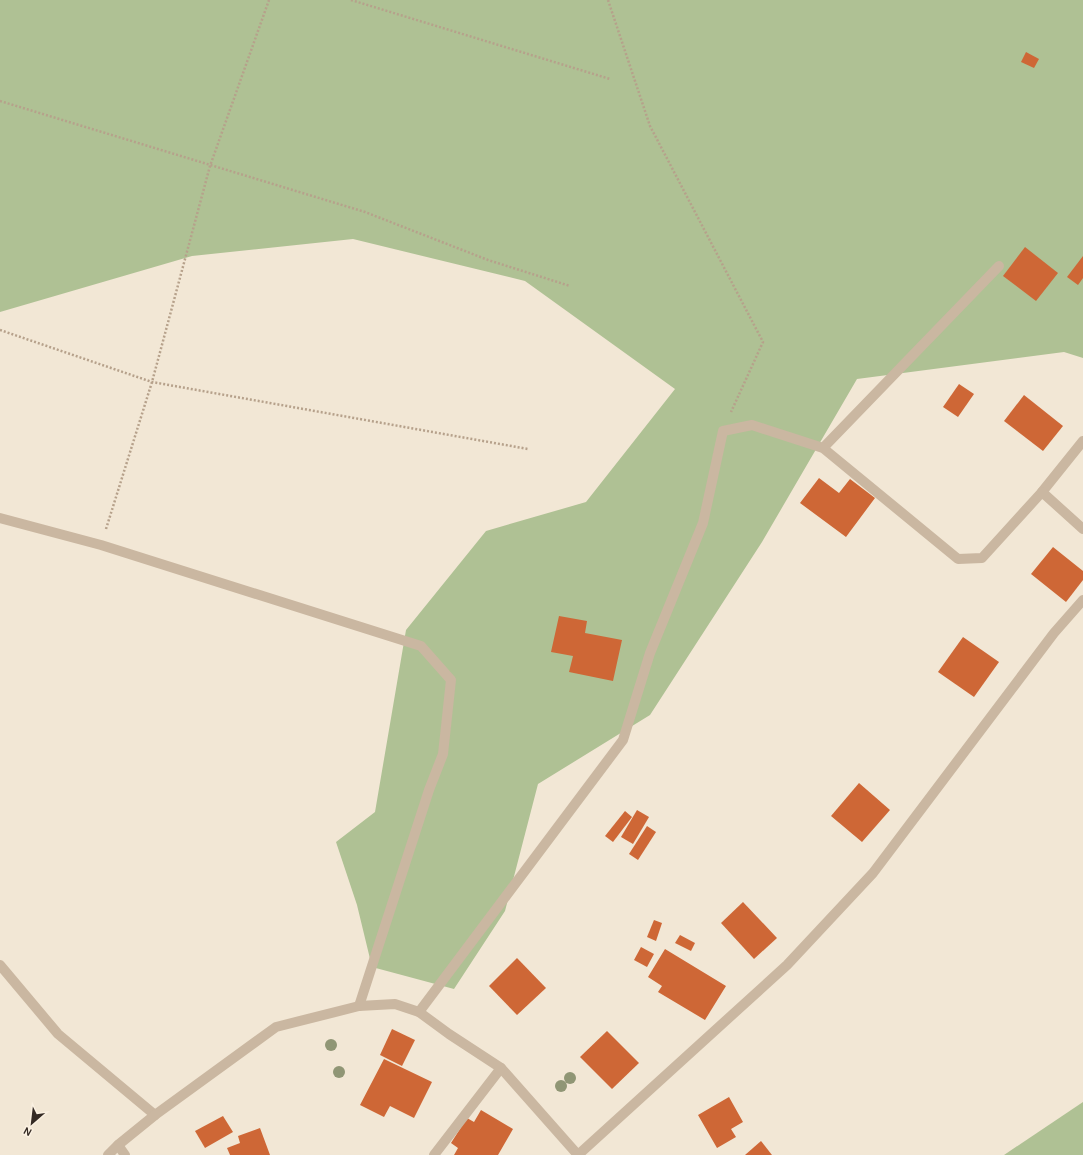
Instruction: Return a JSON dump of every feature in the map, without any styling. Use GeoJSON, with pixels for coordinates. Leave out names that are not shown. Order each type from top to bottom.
{"type":"FeatureCollection","features":[{"type":"Feature","properties":{"kind":"street"},"geometry":{"type":"LineString","coordinates":[[823,448],[999,266]]}},
{"type":"Feature","properties":{"kind":"street"},"geometry":{"type":"LineString","coordinates":[[419,1012],[624,740],[650,653],[703,523],[723,430],[752,425],[823,448],[958,559],[982,558],[1042,492],[1083,441]]}},
{"type":"Feature","properties":{"kind":"street"},"geometry":{"type":"LineString","coordinates":[[1042,492],[1083,529]]}},
{"type":"Feature","properties":{"kind":"street"},"geometry":{"type":"LineString","coordinates":[[0,518],[101,545],[421,646],[450,680],[443,754],[429,790],[359,1006]]}},
{"type":"Feature","properties":{"kind":"street"},"geometry":{"type":"LineString","coordinates":[[108,1155],[155,1115],[276,1027],[359,1006],[395,1004],[419,1012],[449,1034],[501,1068],[578,1155],[787,965],[873,873],[1054,633],[1083,600]]}},
{"type":"Feature","properties":{"kind":"street"},"geometry":{"type":"LineString","coordinates":[[0,965],[58,1034],[155,1115]]}},
{"type":"Feature","properties":{"kind":"street"},"geometry":{"type":"LineString","coordinates":[[434,1155],[501,1068]]}},
{"type":"Feature","properties":{"kind":"street"},"geometry":{"type":"LineString","coordinates":[[118,1145],[125,1155]]}},
{"type":"Feature","properties":{"kind":"path"},"geometry":{"type":"LineString","coordinates":[[101,545],[152,382],[210,166],[269,0]]}},
{"type":"Feature","properties":{"kind":"path"},"geometry":{"type":"LineString","coordinates":[[351,0],[610,79]]}},
{"type":"Feature","properties":{"kind":"path"},"geometry":{"type":"LineString","coordinates":[[608,0],[650,126],[763,342],[723,430]]}},
{"type":"Feature","properties":{"kind":"path"},"geometry":{"type":"LineString","coordinates":[[0,101],[365,212],[488,260],[570,286]]}},
{"type":"Feature","properties":{"kind":"path"},"geometry":{"type":"LineString","coordinates":[[0,330],[152,382],[528,449]]}},
{"type":"Feature","properties":{"kind":"green space"},"geometry":{"type":"Polygon","coordinates":[[[0,0],[1083,0],[1083,358],[1064,352],[857,379],[762,542],[650,715],[538,784],[505,911],[454,989],[372,967],[357,905],[336,842],[375,812],[406,630],[486,531],[586,502],[675,389],[525,281],[353,239],[192,256],[0,312],[0,0]]]}},
{"type":"Feature","properties":{"kind":"green space"},"geometry":{"type":"Polygon","coordinates":[[[1083,1102],[1083,1155],[1004,1155],[1083,1102]]]}},
{"type":"Feature","properties":{"kind":"building"},"geometry":{"type":"Polygon","coordinates":[[[1026,52],[1039,59],[1034,68],[1021,62],[1026,52]]]}},
{"type":"Feature","properties":{"kind":"building"},"geometry":{"type":"Polygon","coordinates":[[[1025,247],[1058,273],[1036,301],[1003,276],[1025,247]]]}},
{"type":"Feature","properties":{"kind":"building"},"geometry":{"type":"Polygon","coordinates":[[[1083,256],[1083,278],[1078,285],[1067,277],[1083,256]]]}},
{"type":"Feature","properties":{"kind":"building"},"geometry":{"type":"Polygon","coordinates":[[[959,384],[974,394],[958,417],[943,407],[959,384]]]}},
{"type":"Feature","properties":{"kind":"building"},"geometry":{"type":"Polygon","coordinates":[[[1024,395],[1063,426],[1043,451],[1004,421],[1024,395]]]}},
{"type":"Feature","properties":{"kind":"building"},"geometry":{"type":"Polygon","coordinates":[[[819,478],[839,493],[850,479],[875,498],[846,537],[800,503],[819,478]]]}},
{"type":"Feature","properties":{"kind":"building"},"geometry":{"type":"Polygon","coordinates":[[[1053,547],[1083,571],[1083,580],[1066,602],[1031,574],[1053,547]]]}},
{"type":"Feature","properties":{"kind":"building"},"geometry":{"type":"Polygon","coordinates":[[[559,616],[587,621],[585,633],[622,640],[613,681],[569,672],[573,656],[551,652],[559,616]]]}},
{"type":"Feature","properties":{"kind":"building"},"geometry":{"type":"Polygon","coordinates":[[[963,637],[999,662],[974,697],[938,672],[963,637]]]}},
{"type":"Feature","properties":{"kind":"building"},"geometry":{"type":"Polygon","coordinates":[[[859,783],[890,810],[862,842],[831,816],[859,783]]]}},
{"type":"Feature","properties":{"kind":"building"},"geometry":{"type":"Polygon","coordinates":[[[637,810],[649,817],[633,844],[621,837],[637,810]]]}},
{"type":"Feature","properties":{"kind":"building"},"geometry":{"type":"Polygon","coordinates":[[[625,811],[632,817],[613,842],[605,836],[625,811]]]}},
{"type":"Feature","properties":{"kind":"building"},"geometry":{"type":"Polygon","coordinates":[[[647,826],[656,832],[638,860],[629,854],[647,826]]]}},
{"type":"Feature","properties":{"kind":"building"},"geometry":{"type":"Polygon","coordinates":[[[743,902],[777,938],[754,959],[721,923],[743,902]]]}},
{"type":"Feature","properties":{"kind":"building"},"geometry":{"type":"Polygon","coordinates":[[[654,920],[662,923],[656,941],[647,937],[654,920]]]}},
{"type":"Feature","properties":{"kind":"building"},"geometry":{"type":"Polygon","coordinates":[[[680,935],[695,943],[691,951],[675,943],[680,935]]]}},
{"type":"Feature","properties":{"kind":"building"},"geometry":{"type":"Polygon","coordinates":[[[641,947],[654,954],[647,967],[634,960],[641,947]]]}},
{"type":"Feature","properties":{"kind":"building"},"geometry":{"type":"Polygon","coordinates":[[[665,949],[726,986],[705,1020],[658,992],[662,986],[648,977],[665,949]]]}},
{"type":"Feature","properties":{"kind":"building"},"geometry":{"type":"Polygon","coordinates":[[[517,958],[546,988],[517,1015],[489,986],[517,958]]]}},
{"type":"Feature","properties":{"kind":"building"},"geometry":{"type":"Polygon","coordinates":[[[392,1029],[415,1040],[402,1066],[380,1055],[392,1029]]]}},
{"type":"Feature","properties":{"kind":"building"},"geometry":{"type":"Polygon","coordinates":[[[607,1031],[639,1063],[612,1089],[580,1057],[607,1031]]]}},
{"type":"Feature","properties":{"kind":"building"},"geometry":{"type":"Polygon","coordinates":[[[384,1059],[432,1082],[414,1118],[390,1106],[384,1117],[360,1105],[384,1059]]]}},
{"type":"Feature","properties":{"kind":"building"},"geometry":{"type":"Polygon","coordinates":[[[729,1097],[743,1122],[731,1129],[736,1137],[717,1148],[698,1115],[729,1097]]]}},
{"type":"Feature","properties":{"kind":"building"},"geometry":{"type":"Polygon","coordinates":[[[481,1110],[513,1129],[498,1155],[454,1155],[458,1148],[451,1143],[467,1118],[474,1122],[481,1110]]]}},
{"type":"Feature","properties":{"kind":"building"},"geometry":{"type":"Polygon","coordinates":[[[223,1116],[233,1132],[205,1148],[195,1131],[223,1116]]]}},
{"type":"Feature","properties":{"kind":"building"},"geometry":{"type":"Polygon","coordinates":[[[260,1128],[270,1155],[230,1155],[227,1148],[240,1143],[238,1136],[260,1128]]]}},
{"type":"Feature","properties":{"kind":"building"},"geometry":{"type":"Polygon","coordinates":[[[761,1141],[772,1155],[745,1155],[761,1141]]]}}]}
